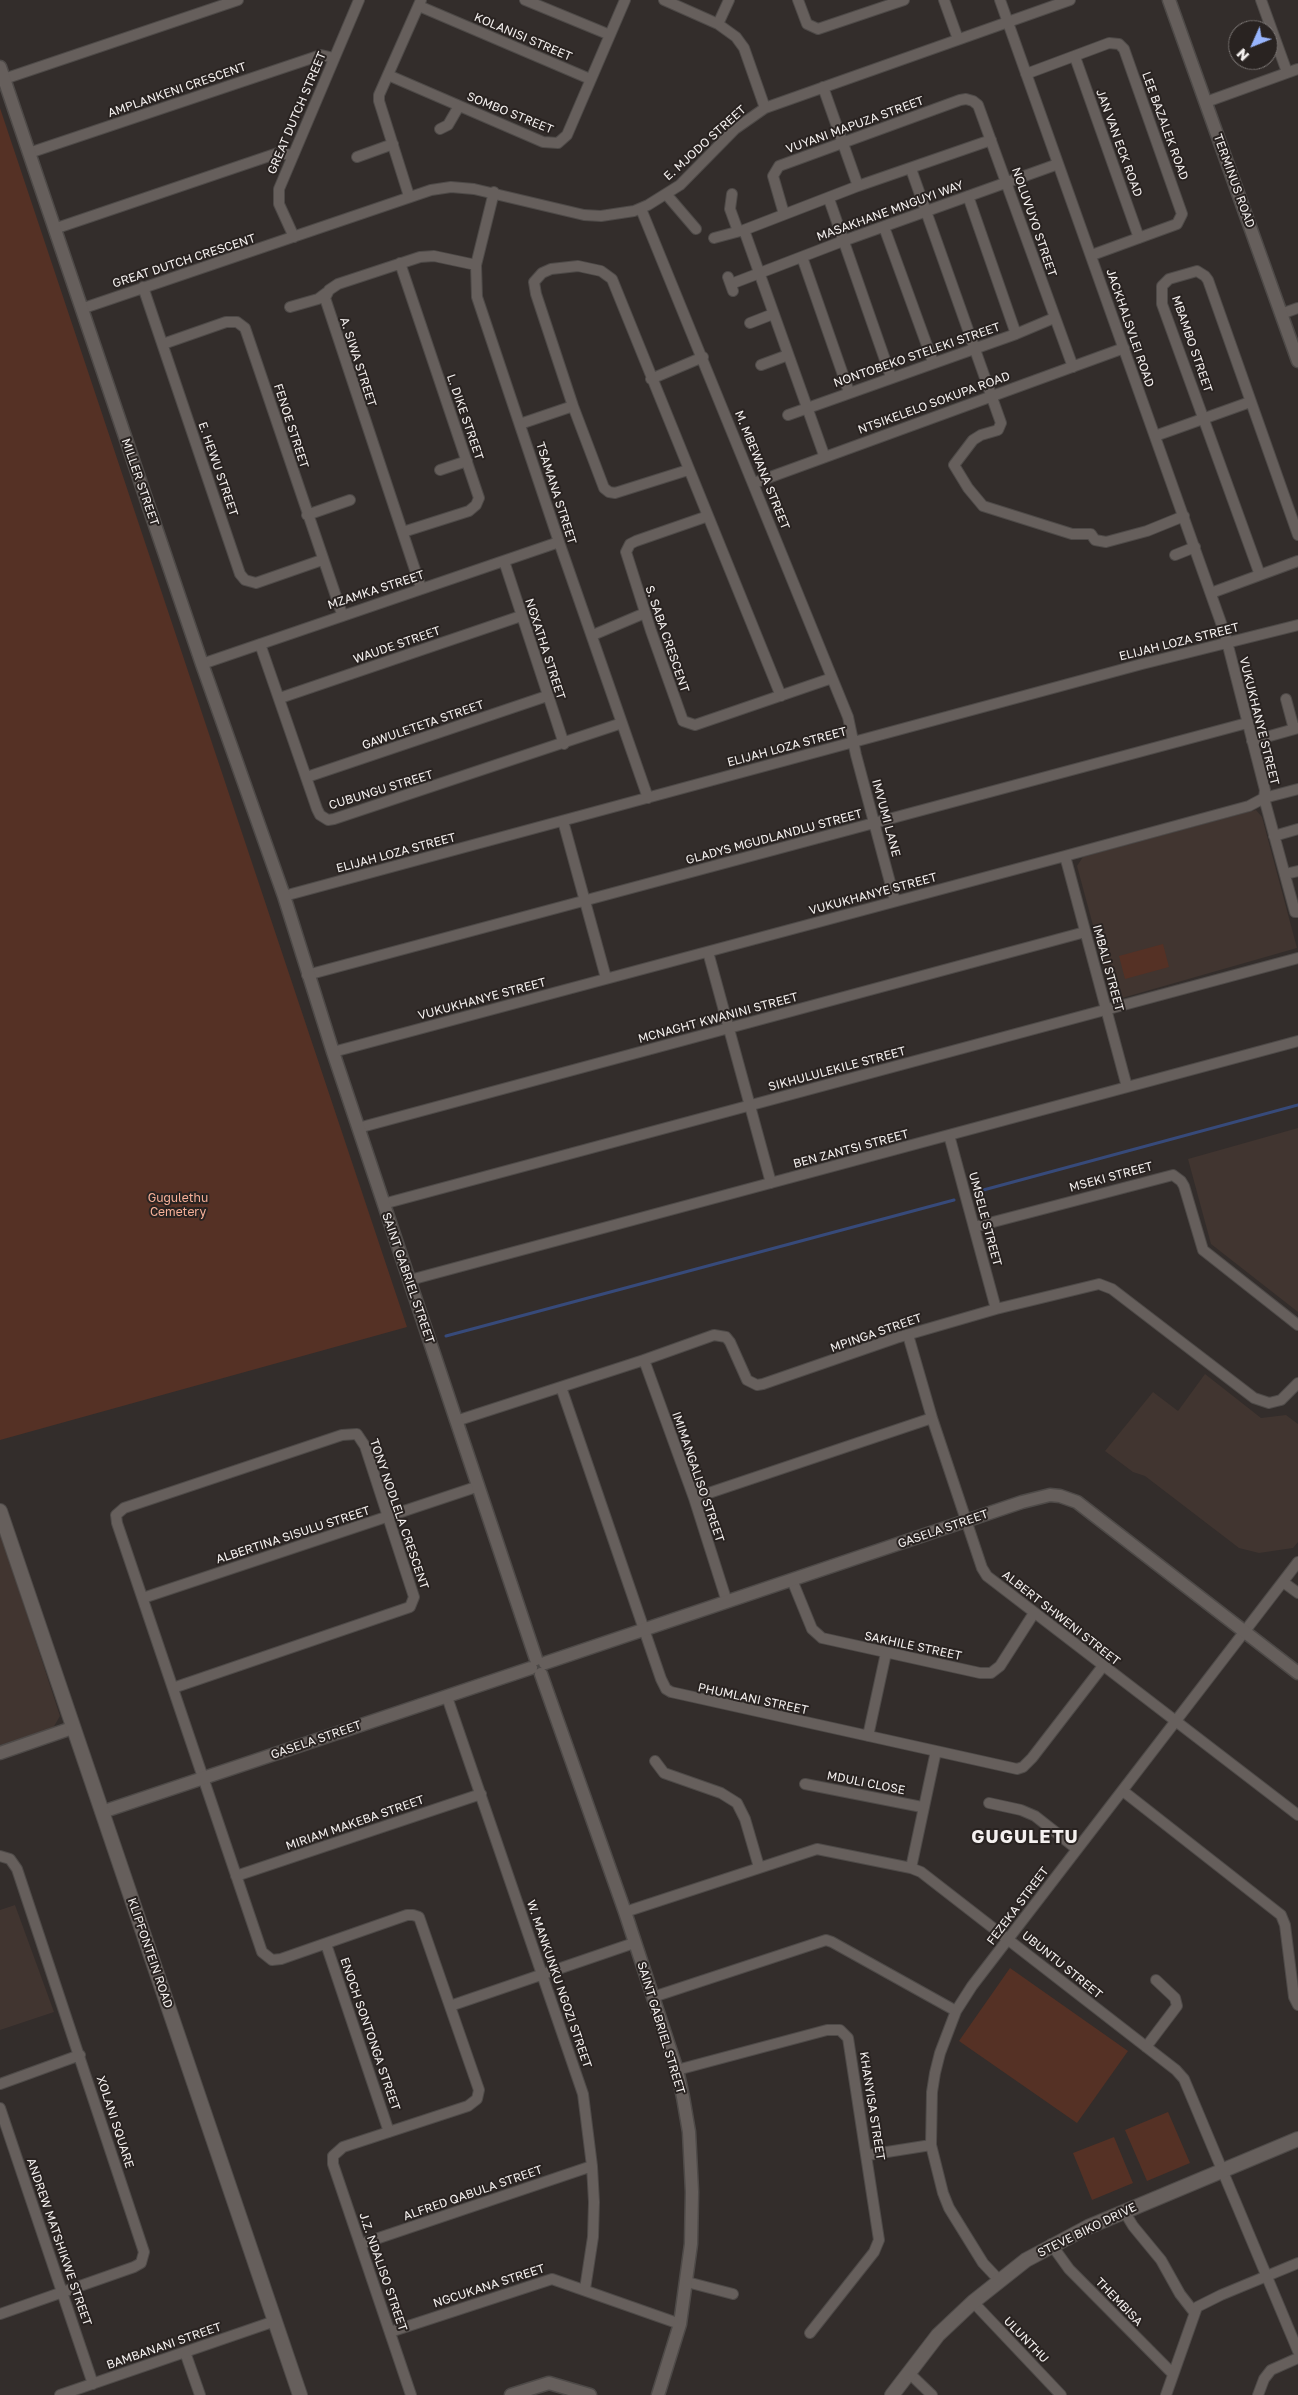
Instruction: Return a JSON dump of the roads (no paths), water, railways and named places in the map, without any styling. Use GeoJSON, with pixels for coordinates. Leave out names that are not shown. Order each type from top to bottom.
{"type":"FeatureCollection","features":[{"type":"Feature","properties":{"kind":"main road","name":"KLIPFONTEIN ROAD"},"geometry":{"type":"LineString","coordinates":[[0,1511],[72,1728],[300,2395]]}},
{"type":"Feature","properties":{"kind":"main road","name":"STEVE BIKO DRIVE"},"geometry":{"type":"LineString","coordinates":[[892,2395],[938,2335],[972,2302],[998,2280],[1052,2244],[1124,2211],[1298,2139]]}},
{"type":"Feature","properties":{"kind":"street"},"geometry":{"type":"LineString","coordinates":[[2,73],[238,0]]}},
{"type":"Feature","properties":{"kind":"street","name":"GREAT DUTCH STREET"},"geometry":{"type":"LineString","coordinates":[[294,237],[278,199],[279,189],[359,0]]}},
{"type":"Feature","properties":{"kind":"street"},"geometry":{"type":"LineString","coordinates":[[525,0],[610,35]]}},
{"type":"Feature","properties":{"kind":"street","name":"SOMBO STREET"},"geometry":{"type":"LineString","coordinates":[[388,75],[544,142],[558,143],[567,135],[625,0]]}},
{"type":"Feature","properties":{"kind":"street"},"geometry":{"type":"LineString","coordinates":[[664,0],[718,24],[741,43],[765,108]]}},
{"type":"Feature","properties":{"kind":"street"},"geometry":{"type":"LineString","coordinates":[[718,24],[729,0]]}},
{"type":"Feature","properties":{"kind":"street"},"geometry":{"type":"LineString","coordinates":[[798,0],[807,24],[818,29],[904,0]]}},
{"type":"Feature","properties":{"kind":"street"},"geometry":{"type":"LineString","coordinates":[[944,0],[958,39]]}},
{"type":"Feature","properties":{"kind":"street","name":"JACKHALSVLEI ROAD"},"geometry":{"type":"LineString","coordinates":[[1000,0],[1195,547],[1226,643]]}},
{"type":"Feature","properties":{"kind":"street","name":"E. MJODO STREET"},"geometry":{"type":"LineString","coordinates":[[294,237],[410,196],[452,187],[494,192],[584,215],[616,215],[641,208],[680,185],[734,129],[765,108],[1070,0]]}},
{"type":"Feature","properties":{"kind":"street","name":"TERMINUS ROAD"},"geometry":{"type":"LineString","coordinates":[[1169,0],[1298,361]]}},
{"type":"Feature","properties":{"kind":"street"},"geometry":{"type":"LineString","coordinates":[[1261,0],[1287,72]]}},
{"type":"Feature","properties":{"kind":"street"},"geometry":{"type":"LineString","coordinates":[[410,196],[379,101],[388,75],[420,3]]}},
{"type":"Feature","properties":{"kind":"street","name":"KOLANISI STREET"},"geometry":{"type":"LineString","coordinates":[[420,3],[590,79]]}},
{"type":"Feature","properties":{"kind":"street","name":"LEE BAZALEK ROAD"},"geometry":{"type":"LineString","coordinates":[[1026,74],[1109,43],[1117,43],[1123,47],[1182,211],[1176,224],[1092,255]]}},
{"type":"Feature","properties":{"kind":"street","name":"AMPLANKENI CRESCENT"},"geometry":{"type":"LineString","coordinates":[[29,153],[316,56],[324,54],[334,58]]}},
{"type":"Feature","properties":{"kind":"street","name":"JAN VAN ECK ROAD"},"geometry":{"type":"LineString","coordinates":[[1074,56],[1139,238]]}},
{"type":"Feature","properties":{"kind":"street"},"geometry":{"type":"LineString","coordinates":[[1206,102],[1298,69]]}},
{"type":"Feature","properties":{"kind":"street","name":"MILLER STREET"},"geometry":{"type":"LineString","coordinates":[[2,73],[202,664],[284,896]]}},
{"type":"Feature","properties":{"kind":"street"},"geometry":{"type":"LineString","coordinates":[[823,87],[858,186]]}},
{"type":"Feature","properties":{"kind":"street","name":"NOLUVUYO STREET"},"geometry":{"type":"LineString","coordinates":[[960,100],[970,99],[976,102],[1007,182],[1073,367]]}},
{"type":"Feature","properties":{"kind":"street","name":"VUYANI MAPUZA STREET"},"geometry":{"type":"LineString","coordinates":[[784,214],[773,176],[779,166],[960,100]]}},
{"type":"Feature","properties":{"kind":"street"},"geometry":{"type":"LineString","coordinates":[[440,129],[448,125],[459,106]]}},
{"type":"Feature","properties":{"kind":"street"},"geometry":{"type":"LineString","coordinates":[[714,239],[741,231],[829,199],[858,186],[991,140]]}},
{"type":"Feature","properties":{"kind":"street"},"geometry":{"type":"LineString","coordinates":[[357,157],[393,144]]}},
{"type":"Feature","properties":{"kind":"street"},"geometry":{"type":"LineString","coordinates":[[54,229],[278,153],[293,155]]}},
{"type":"Feature","properties":{"kind":"street","name":"MASAKHANE MNGUYI WAY"},"geometry":{"type":"LineString","coordinates":[[731,284],[843,241],[1058,164]]}},
{"type":"Feature","properties":{"kind":"street"},"geometry":{"type":"LineString","coordinates":[[911,169],[1001,424],[998,430],[982,434],[972,440],[954,465],[983,506],[1072,534],[1091,534],[1095,540],[1106,542],[1147,531],[1184,516]]}},
{"type":"Feature","properties":{"kind":"street","name":"TSAMANA STREET"},"geometry":{"type":"LineString","coordinates":[[494,192],[476,265],[476,287],[480,307],[648,798]]}},
{"type":"Feature","properties":{"kind":"street"},"geometry":{"type":"LineString","coordinates":[[666,194],[696,229]]}},
{"type":"Feature","properties":{"kind":"street"},"geometry":{"type":"LineString","coordinates":[[732,194],[730,209],[760,273],[824,455]]}},
{"type":"Feature","properties":{"kind":"street"},"geometry":{"type":"LineString","coordinates":[[968,196],[1016,334]]}},
{"type":"Feature","properties":{"kind":"street"},"geometry":{"type":"LineString","coordinates":[[829,199],[891,377]]}},
{"type":"Feature","properties":{"kind":"street","name":"M. MBEWANA STREET"},"geometry":{"type":"LineString","coordinates":[[641,208],[848,717],[854,742]]}},
{"type":"Feature","properties":{"kind":"street"},"geometry":{"type":"LineString","coordinates":[[884,226],[933,362]]}},
{"type":"Feature","properties":{"kind":"street","name":"GREAT DUTCH CRESCENT"},"geometry":{"type":"LineString","coordinates":[[81,309],[294,237]]}},
{"type":"Feature","properties":{"kind":"street"},"geometry":{"type":"LineString","coordinates":[[290,307],[318,299],[338,284],[420,257],[434,256],[476,265]]}},
{"type":"Feature","properties":{"kind":"street"},"geometry":{"type":"LineString","coordinates":[[802,257],[849,392]]}},
{"type":"Feature","properties":{"kind":"street","name":"L. DIKE STREET"},"geometry":{"type":"LineString","coordinates":[[400,263],[478,494],[476,505],[466,512],[403,532]]}},
{"type":"Feature","properties":{"kind":"street"},"geometry":{"type":"LineString","coordinates":[[688,470],[615,493],[607,491],[602,486],[534,288],[534,282],[539,276],[551,269],[584,266],[601,271],[610,277],[781,696]]}},
{"type":"Feature","properties":{"kind":"street","name":"MBAMBO STREET"},"geometry":{"type":"LineString","coordinates":[[1260,575],[1162,304],[1162,286],[1169,279],[1197,271],[1205,276],[1298,535]]}},
{"type":"Feature","properties":{"kind":"street","name":"E. HEWU STREET"},"geometry":{"type":"LineString","coordinates":[[143,287],[242,577],[252,583],[261,582],[322,560]]}},
{"type":"Feature","properties":{"kind":"street","name":"A. SIWA STREET"},"geometry":{"type":"LineString","coordinates":[[326,292],[326,306],[421,588]]}},
{"type":"Feature","properties":{"kind":"street"},"geometry":{"type":"LineString","coordinates":[[1281,314],[1298,308]]}},
{"type":"Feature","properties":{"kind":"street"},"geometry":{"type":"LineString","coordinates":[[749,323],[773,314]]}},
{"type":"Feature","properties":{"kind":"street","name":"NONTOBEKO STELEKI STREET"},"geometry":{"type":"LineString","coordinates":[[788,415],[1016,334],[1054,318]]}},
{"type":"Feature","properties":{"kind":"street","name":"FENOE STREET"},"geometry":{"type":"LineString","coordinates":[[163,344],[226,322],[233,321],[243,325],[342,614]]}},
{"type":"Feature","properties":{"kind":"street","name":"NTSIKELELO SOKUPA ROAD"},"geometry":{"type":"LineString","coordinates":[[754,483],[824,455],[1124,348]]}},
{"type":"Feature","properties":{"kind":"street"},"geometry":{"type":"LineString","coordinates":[[761,365],[788,355]]}},
{"type":"Feature","properties":{"kind":"street"},"geometry":{"type":"LineString","coordinates":[[651,378],[703,357]]}},
{"type":"Feature","properties":{"kind":"street"},"geometry":{"type":"LineString","coordinates":[[1155,436],[1250,402]]}},
{"type":"Feature","properties":{"kind":"street"},"geometry":{"type":"LineString","coordinates":[[520,424],[573,406]]}},
{"type":"Feature","properties":{"kind":"street"},"geometry":{"type":"LineString","coordinates":[[440,470],[467,461]]}},
{"type":"Feature","properties":{"kind":"street"},"geometry":{"type":"LineString","coordinates":[[308,516],[350,500]]}},
{"type":"Feature","properties":{"kind":"street","name":"S. SABA CRESCENT"},"geometry":{"type":"LineString","coordinates":[[708,516],[636,541],[627,548],[627,560],[678,711],[686,724],[695,725],[832,678]]}},
{"type":"Feature","properties":{"kind":"street","name":"MZAMKA STREET"},"geometry":{"type":"LineString","coordinates":[[202,664],[342,614],[504,562],[559,542]]}},
{"type":"Feature","properties":{"kind":"street"},"geometry":{"type":"LineString","coordinates":[[1175,555],[1195,547]]}},
{"type":"Feature","properties":{"kind":"street"},"geometry":{"type":"LineString","coordinates":[[1211,593],[1298,561]]}},
{"type":"Feature","properties":{"kind":"street","name":"NGXATHA STREET"},"geometry":{"type":"LineString","coordinates":[[504,562],[564,744]]}},
{"type":"Feature","properties":{"kind":"street"},"geometry":{"type":"LineString","coordinates":[[593,635],[645,613]]}},
{"type":"Feature","properties":{"kind":"street","name":"WAUDE STREET"},"geometry":{"type":"LineString","coordinates":[[280,698],[521,616]]}},
{"type":"Feature","properties":{"kind":"street","name":"ELIJAH LOZA STREET"},"geometry":{"type":"LineString","coordinates":[[284,896],[854,742],[1298,625]]}},
{"type":"Feature","properties":{"kind":"street","name":"VUKUKHANYE STREET"},"geometry":{"type":"LineString","coordinates":[[333,1052],[1249,806],[1264,798],[1265,790],[1226,643]]}},
{"type":"Feature","properties":{"kind":"street","name":"CUBUNGU STREET"},"geometry":{"type":"LineString","coordinates":[[260,644],[318,812],[325,819],[334,819],[564,744],[622,723]]}},
{"type":"Feature","properties":{"kind":"street","name":"GAWULETETA STREET"},"geometry":{"type":"LineString","coordinates":[[306,777],[548,696]]}},
{"type":"Feature","properties":{"kind":"street"},"geometry":{"type":"LineString","coordinates":[[1252,740],[1296,729],[1286,699]]}},
{"type":"Feature","properties":{"kind":"street","name":"GLADYS MGUDLANDLU STREET"},"geometry":{"type":"LineString","coordinates":[[307,976],[1247,723]]}},
{"type":"Feature","properties":{"kind":"street","name":"IMVUMI LANE"},"geometry":{"type":"LineString","coordinates":[[854,742],[895,901]]}},
{"type":"Feature","properties":{"kind":"street"},"geometry":{"type":"LineString","coordinates":[[1298,789],[1264,798],[1296,912],[1298,912]]}},
{"type":"Feature","properties":{"kind":"street"},"geometry":{"type":"LineString","coordinates":[[563,821],[606,978]]}},
{"type":"Feature","properties":{"kind":"street"},"geometry":{"type":"LineString","coordinates":[[1274,836],[1298,829]]}},
{"type":"Feature","properties":{"kind":"street","name":"IMBALI STREET"},"geometry":{"type":"LineString","coordinates":[[1065,856],[1127,1087]]}},
{"type":"Feature","properties":{"kind":"street"},"geometry":{"type":"LineString","coordinates":[[1285,874],[1298,871]]}},
{"type":"Feature","properties":{"kind":"street","name":"SAINT GABRIEL STREET"},"geometry":{"type":"LineString","coordinates":[[284,896],[307,976],[538,1666],[625,1912],[677,2070],[688,2132],[692,2192],[691,2244],[680,2324],[658,2395]]}},
{"type":"Feature","properties":{"kind":"street","name":"MCNAGHT KWANINI STREET"},"geometry":{"type":"LineString","coordinates":[[358,1128],[1085,932]]}},
{"type":"Feature","properties":{"kind":"street"},"geometry":{"type":"LineString","coordinates":[[708,952],[771,1183]]}},
{"type":"Feature","properties":{"kind":"street","name":"SIKHULULEKILE STREET"},"geometry":{"type":"LineString","coordinates":[[384,1204],[1298,958]]}},
{"type":"Feature","properties":{"kind":"street","name":"BEN ZANTSI STREET"},"geometry":{"type":"LineString","coordinates":[[410,1280],[1298,1041]]}},
{"type":"Feature","properties":{"kind":"street","name":"UMSELE STREET"},"geometry":{"type":"LineString","coordinates":[[949,1135],[996,1309]]}},
{"type":"Feature","properties":{"kind":"street","name":"MSEKI STREET"},"geometry":{"type":"LineString","coordinates":[[974,1228],[1172,1175],[1182,1181],[1203,1250],[1298,1325]]}},
{"type":"Feature","properties":{"kind":"street","name":"MPINGA STREET"},"geometry":{"type":"LineString","coordinates":[[456,1421],[644,1360],[703,1338],[720,1335],[726,1337],[733,1346],[747,1380],[757,1385],[908,1334],[996,1309],[1091,1286],[1104,1285],[1112,1289],[1254,1398],[1269,1403],[1281,1400],[1298,1383]]}},
{"type":"Feature","properties":{"kind":"street","name":"ALBERT SHWENI STREET"},"geometry":{"type":"LineString","coordinates":[[908,1334],[932,1418],[987,1576],[1298,1815]]}},
{"type":"Feature","properties":{"kind":"street","name":"IMIMANGALISO STREET"},"geometry":{"type":"LineString","coordinates":[[644,1360],[694,1498],[727,1602]]}},
{"type":"Feature","properties":{"kind":"street","name":"PHUMLANI STREET"},"geometry":{"type":"LineString","coordinates":[[561,1387],[643,1630],[663,1685],[671,1692],[1009,1768],[1023,1767],[1032,1758],[1103,1666]]}},
{"type":"Feature","properties":{"kind":"street"},"geometry":{"type":"LineString","coordinates":[[694,1498],[932,1418]]}},
{"type":"Feature","properties":{"kind":"street","name":"TONY NODLELA CRESCENT"},"geometry":{"type":"LineString","coordinates":[[143,1598],[116,1515],[124,1508],[342,1435],[357,1434],[364,1446],[414,1598],[410,1606],[173,1688]]}},
{"type":"Feature","properties":{"kind":"street","name":"ALBERTINA SISULU STREET"},"geometry":{"type":"LineString","coordinates":[[143,1598],[479,1486]]}},
{"type":"Feature","properties":{"kind":"street","name":"GASELA STREET"},"geometry":{"type":"LineString","coordinates":[[102,1812],[1040,1496],[1060,1496],[1077,1502],[1298,1673]]}},
{"type":"Feature","properties":{"kind":"street","name":"FEZEKA STREET"},"geometry":{"type":"LineString","coordinates":[[998,2280],[983,2263],[949,2208],[943,2193],[931,2145],[932,2092],[935,2073],[940,2053],[956,2011],[972,1986],[1298,1562]]}},
{"type":"Feature","properties":{"kind":"street","name":"SAKHILE STREET"},"geometry":{"type":"LineString","coordinates":[[792,1580],[816,1634],[829,1640],[980,1673],[991,1673],[1000,1666],[1034,1613]]}},
{"type":"Feature","properties":{"kind":"street"},"geometry":{"type":"LineString","coordinates":[[1283,1582],[1298,1593]]}},
{"type":"Feature","properties":{"kind":"street"},"geometry":{"type":"LineString","coordinates":[[143,1598],[260,1949],[265,1956],[272,1960],[281,1959],[407,1916],[416,1915],[422,1920],[479,2090],[478,2096],[468,2106],[389,2132]]}},
{"type":"Feature","properties":{"kind":"street"},"geometry":{"type":"LineString","coordinates":[[868,1736],[886,1653]]}},
{"type":"Feature","properties":{"kind":"street","name":"W. MANKUNKU NGOZI STREET"},"geometry":{"type":"LineString","coordinates":[[447,1696],[583,2094],[592,2166],[593,2237],[585,2289]]}},
{"type":"Feature","properties":{"kind":"street"},"geometry":{"type":"LineString","coordinates":[[0,1753],[72,1728]]}},
{"type":"Feature","properties":{"kind":"street"},"geometry":{"type":"LineString","coordinates":[[911,1868],[922,1807],[936,1751]]}},
{"type":"Feature","properties":{"kind":"street"},"geometry":{"type":"LineString","coordinates":[[655,1761],[664,1773],[721,1793],[737,1804],[745,1819],[760,1867]]}},
{"type":"Feature","properties":{"kind":"street","name":"MDULI CLOSE"},"geometry":{"type":"LineString","coordinates":[[805,1784],[922,1807]]}},
{"type":"Feature","properties":{"kind":"street"},"geometry":{"type":"LineString","coordinates":[[1123,1791],[1281,1915],[1285,1925],[1294,1997],[1298,2005]]}},
{"type":"Feature","properties":{"kind":"street","name":"MIRIAM MAKEBA STREET"},"geometry":{"type":"LineString","coordinates":[[236,1876],[481,1794]]}},
{"type":"Feature","properties":{"kind":"street"},"geometry":{"type":"LineString","coordinates":[[989,1803],[1021,1810],[1035,1816],[1077,1849]]}},
{"type":"Feature","properties":{"kind":"street","name":"UBUNTU STREET"},"geometry":{"type":"LineString","coordinates":[[625,1912],[817,1849],[911,1868],[934,1881],[1184,2079],[1298,2351]]}},
{"type":"Feature","properties":{"kind":"street","name":"XOLANI SQUARE"},"geometry":{"type":"LineString","coordinates":[[0,1856],[10,1859],[17,1869],[144,2252],[141,2262],[134,2267],[0,2314]]}},
{"type":"Feature","properties":{"kind":"street"},"geometry":{"type":"LineString","coordinates":[[654,1997],[826,1940],[956,2011]]}},
{"type":"Feature","properties":{"kind":"street"},"geometry":{"type":"LineString","coordinates":[[450,2006],[634,1943]]}},
{"type":"Feature","properties":{"kind":"street","name":"ENOCH SONTONGA STREET"},"geometry":{"type":"LineString","coordinates":[[326,1944],[389,2132]]}},
{"type":"Feature","properties":{"kind":"street"},"geometry":{"type":"LineString","coordinates":[[1146,2047],[1177,2006],[1175,1998],[1156,1980]]}},
{"type":"Feature","properties":{"kind":"street","name":"KHANYISA STREET"},"geometry":{"type":"LineString","coordinates":[[677,2070],[827,2030],[840,2030],[848,2038],[868,2155],[879,2240],[878,2247],[810,2333]]}},
{"type":"Feature","properties":{"kind":"street"},"geometry":{"type":"LineString","coordinates":[[0,2084],[80,2055]]}},
{"type":"Feature","properties":{"kind":"street","name":"ANDREW MATSHIKWE STREET"},"geometry":{"type":"LineString","coordinates":[[0,2108],[93,2384]]}},
{"type":"Feature","properties":{"kind":"street","name":"J.Z. NDALISO STREET"},"geometry":{"type":"LineString","coordinates":[[389,2132],[343,2147],[333,2156],[333,2164],[411,2395]]}},
{"type":"Feature","properties":{"kind":"street"},"geometry":{"type":"LineString","coordinates":[[868,2155],[931,2145]]}},
{"type":"Feature","properties":{"kind":"street","name":"ALFRED QABULA STREET"},"geometry":{"type":"LineString","coordinates":[[361,2244],[592,2166]]}},
{"type":"Feature","properties":{"kind":"street"},"geometry":{"type":"LineString","coordinates":[[1124,2211],[1133,2226],[1161,2260],[1180,2294],[1194,2312]]}},
{"type":"Feature","properties":{"kind":"street","name":"THEMBISA"},"geometry":{"type":"LineString","coordinates":[[1052,2244],[1069,2269],[1173,2374]]}},
{"type":"Feature","properties":{"kind":"street"},"geometry":{"type":"LineString","coordinates":[[1166,2395],[1194,2312],[1202,2304],[1298,2263]]}},
{"type":"Feature","properties":{"kind":"street","name":"NGCUKANA STREET"},"geometry":{"type":"LineString","coordinates":[[390,2332],[548,2279],[556,2279],[680,2324]]}},
{"type":"Feature","properties":{"kind":"street"},"geometry":{"type":"LineString","coordinates":[[687,2282],[733,2294]]}},
{"type":"Feature","properties":{"kind":"street","name":"ULUNTHU"},"geometry":{"type":"LineString","coordinates":[[972,2302],[1061,2395]]}},
{"type":"Feature","properties":{"kind":"street","name":"BAMBANANI STREET"},"geometry":{"type":"LineString","coordinates":[[60,2395],[275,2321]]}},
{"type":"Feature","properties":{"kind":"street"},"geometry":{"type":"LineString","coordinates":[[185,2352],[200,2395]]}},
{"type":"Feature","properties":{"kind":"street"},"geometry":{"type":"LineString","coordinates":[[1258,2395],[1264,2379],[1271,2370],[1298,2358]]}},
{"type":"Feature","properties":{"kind":"street"},"geometry":{"type":"LineString","coordinates":[[908,2372],[932,2395]]}},
{"type":"Feature","properties":{"kind":"street"},"geometry":{"type":"LineString","coordinates":[[510,2395],[549,2383],[590,2395]]}},
{"type":"Feature","properties":{"kind":"waterway"},"geometry":{"type":"LineString","coordinates":[[976,1192],[1298,1105]]}},
{"type":"Feature","properties":{"kind":"waterway"},"geometry":{"type":"LineString","coordinates":[[446,1336],[954,1200]]}},
{"type":"Feature","properties":{"kind":"district","name":"GUGULETU"},"geometry":{"type":"Point","coordinates":[1025,1837]}},
{"type":"Feature","properties":{"kind":"park label","name":"Gugulethu Cemetery"},"geometry":{"type":"Point","coordinates":[178,1205]}}]}
